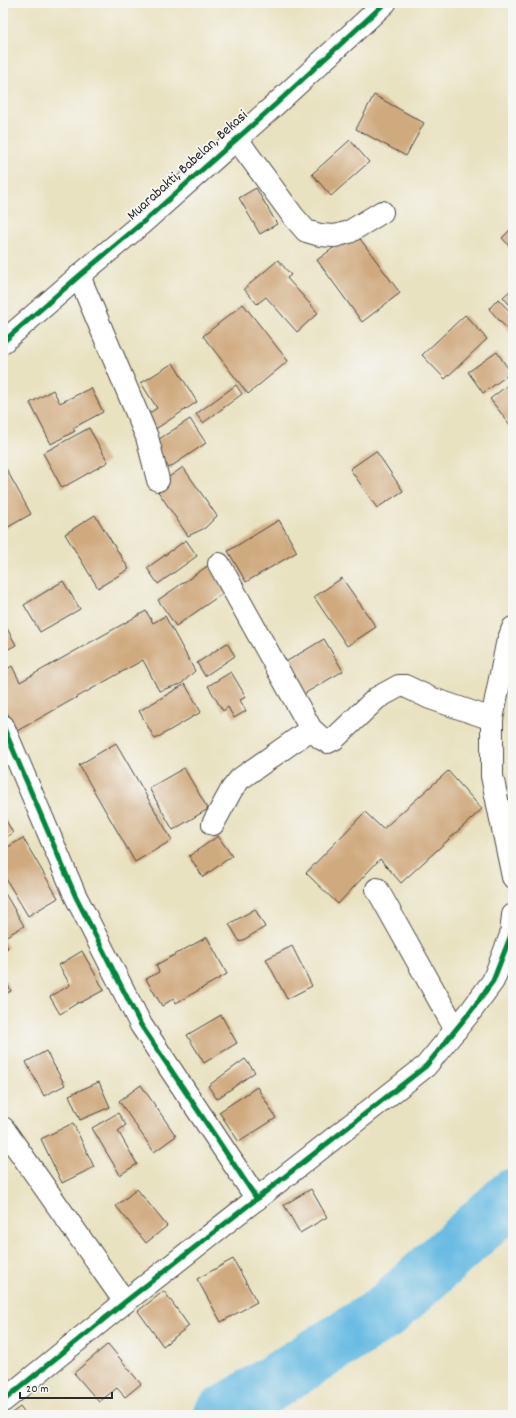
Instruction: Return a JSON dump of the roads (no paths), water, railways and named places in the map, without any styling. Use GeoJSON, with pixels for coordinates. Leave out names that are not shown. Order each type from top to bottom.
{"type":"FeatureCollection","features":[{"type":"Feature","properties":{"kind":"street","name":"Muarabakti, Babelan, Bekasi"},"geometry":{"type":"LineString","coordinates":[[3,342],[141,224],[276,104],[385,3]]}},
{"type":"Feature","properties":{"kind":"street"},"geometry":{"type":"LineString","coordinates":[[236,138],[293,216],[306,230],[320,235],[336,236],[349,232],[382,212]]}},
{"type":"Feature","properties":{"kind":"street"},"geometry":{"type":"LineString","coordinates":[[79,276],[147,438],[158,480]]}},
{"type":"Feature","properties":{"kind":"street"},"geometry":{"type":"LineString","coordinates":[[219,564],[311,729],[328,742],[334,739],[377,698],[399,686],[405,686],[436,700],[492,718]]}},
{"type":"Feature","properties":{"kind":"street"},"geometry":{"type":"LineString","coordinates":[[513,628],[507,644],[492,718],[492,776],[513,877]]}},
{"type":"Feature","properties":{"kind":"street"},"geometry":{"type":"LineString","coordinates":[[3,726],[75,895],[141,1025],[257,1199]]}},
{"type":"Feature","properties":{"kind":"street"},"geometry":{"type":"LineString","coordinates":[[213,824],[232,789],[240,779],[311,729]]}},
{"type":"Feature","properties":{"kind":"street"},"geometry":{"type":"LineString","coordinates":[[377,889],[456,1030]]}},
{"type":"Feature","properties":{"kind":"street"},"geometry":{"type":"LineString","coordinates":[[3,1401],[125,1302],[426,1066],[456,1030],[493,981],[512,935],[513,915]]}},
{"type":"Feature","properties":{"kind":"street"},"geometry":{"type":"LineString","coordinates":[[3,1128],[125,1302]]}},
{"type":"Feature","properties":{"kind":"waterway"},"geometry":{"type":"LineString","coordinates":[[221,1415],[384,1313],[513,1196]]}}]}
